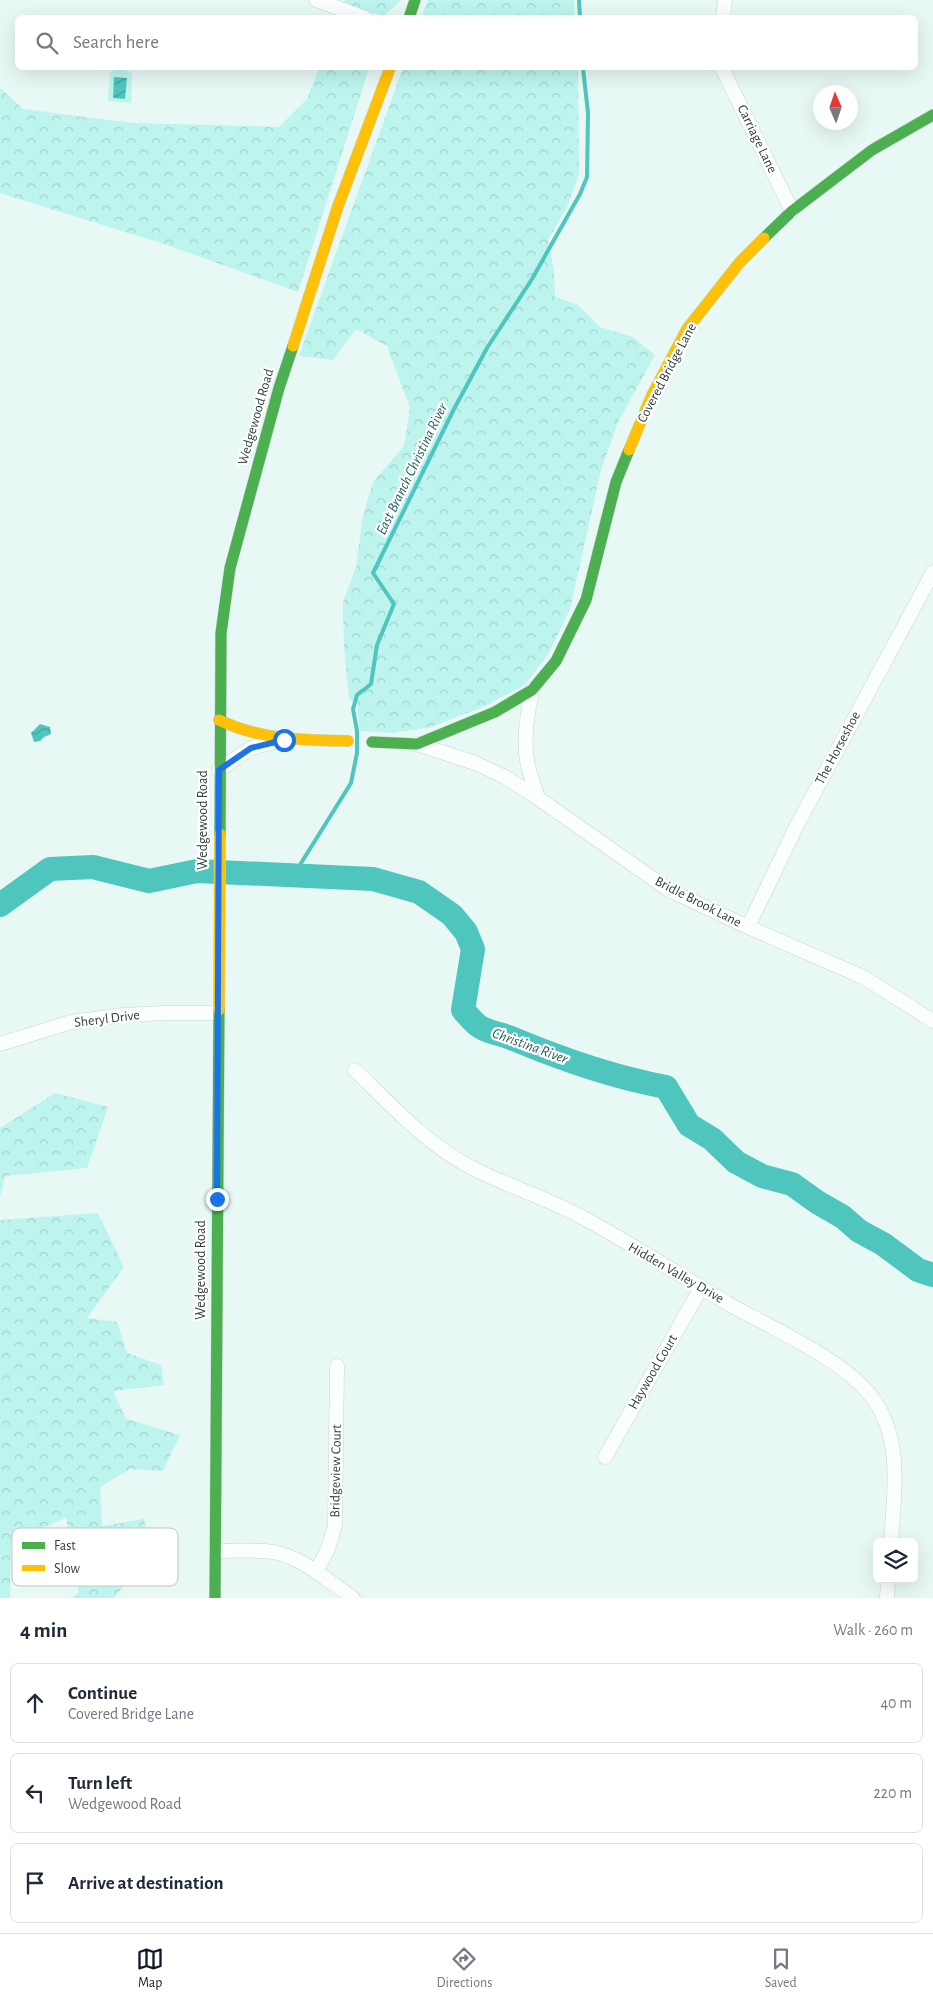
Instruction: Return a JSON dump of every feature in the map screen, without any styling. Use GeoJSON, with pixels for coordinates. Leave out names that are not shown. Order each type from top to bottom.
{"type":"FeatureCollection","features":[{"type":"Feature","properties":{"kind":"street"},"geometry":{"type":"LineString","coordinates":[[316,0],[357,15]]}},
{"type":"Feature","properties":{"kind":"street"},"geometry":{"type":"LineString","coordinates":[[409,15],[415,0]]}},
{"type":"Feature","properties":{"kind":"street"},"geometry":{"type":"LineString","coordinates":[[723,15],[725,0]]}},
{"type":"Feature","properties":{"kind":"street","name":"Wedgewood Road"},"geometry":{"type":"LineString","coordinates":[[214,1598],[216,1551],[220,633],[230,568],[279,388],[338,206],[389,70]]}},
{"type":"Feature","properties":{"kind":"street","name":"Carriage Lane"},"geometry":{"type":"LineString","coordinates":[[723,70],[792,211]]}},
{"type":"Feature","properties":{"kind":"street","name":"Covered Bridge Lane"},"geometry":{"type":"LineString","coordinates":[[372,742],[417,744],[495,712],[532,690],[556,661],[586,600],[616,482],[652,395],[687,329],[740,262],[792,211],[872,150],[933,115]]}},
{"type":"Feature","properties":{"kind":"street","name":"The Horseshoe"},"geometry":{"type":"LineString","coordinates":[[748,927],[796,826],[933,572]]}},
{"type":"Feature","properties":{"kind":"street","name":"Covered Bridge Lane"},"geometry":{"type":"LineString","coordinates":[[532,690],[526,724],[527,760],[538,798]]}},
{"type":"Feature","properties":{"kind":"street"},"geometry":{"type":"LineString","coordinates":[[219,720],[232,727],[284,740],[348,741]]}},
{"type":"Feature","properties":{"kind":"street"},"geometry":{"type":"LineString","coordinates":[[219,770],[251,748],[284,740]]}},
{"type":"Feature","properties":{"kind":"street","name":"Bridle Brook Lane"},"geometry":{"type":"LineString","coordinates":[[417,744],[475,763],[504,777],[538,798],[669,890],[863,977],[933,1021]]}},
{"type":"Feature","properties":{"kind":"street","name":"Sheryl Drive"},"geometry":{"type":"LineString","coordinates":[[0,1044],[71,1022],[124,1015],[217,1013]]}},
{"type":"Feature","properties":{"kind":"street","name":"Hidden Valley Drive"},"geometry":{"type":"LineString","coordinates":[[355,1070],[416,1131],[449,1154],[476,1170],[579,1216],[832,1362],[856,1380],[873,1399],[885,1420],[893,1447],[895,1470],[891,1538]]}},
{"type":"Feature","properties":{"kind":"street","name":"Haywood Court"},"geometry":{"type":"LineString","coordinates":[[605,1457],[701,1288]]}},
{"type":"Feature","properties":{"kind":"street","name":"Bridgeview Court"},"geometry":{"type":"LineString","coordinates":[[316,1572],[328,1549],[335,1525],[337,1366]]}},
{"type":"Feature","properties":{"kind":"street"},"geometry":{"type":"LineString","coordinates":[[216,1551],[266,1551],[282,1554],[297,1560],[353,1598]]}},
{"type":"Feature","properties":{"kind":"street"},"geometry":{"type":"LineString","coordinates":[[887,1598],[888,1583]]}},
{"type":"Feature","properties":{"kind":"green space"},"geometry":{"type":"Polygon","coordinates":[[[345,0],[401,0],[385,15],[343,5],[345,0]]]}},
{"type":"Feature","properties":{"kind":"green space"},"geometry":{"type":"Polygon","coordinates":[[[428,0],[574,0],[575,15],[422,15],[428,0]]]}},
{"type":"Feature","properties":{"kind":"green space"},"geometry":{"type":"Polygon","coordinates":[[[113,70],[127,70],[127,72],[132,73],[131,103],[108,101],[110,72],[113,72],[113,70]]]}},
{"type":"Feature","properties":{"kind":"green space"},"geometry":{"type":"Polygon","coordinates":[[[318,70],[368,70],[298,292],[167,245],[0,193],[0,88],[23,109],[133,123],[279,127],[307,99],[318,70]]]}},
{"type":"Feature","properties":{"kind":"green space"},"geometry":{"type":"Polygon","coordinates":[[[402,70],[578,70],[579,174],[568,205],[548,240],[554,270],[555,297],[578,305],[600,327],[633,337],[655,355],[618,422],[601,470],[570,609],[548,655],[523,686],[483,707],[431,727],[392,733],[360,731],[357,704],[349,698],[344,648],[343,602],[356,568],[363,516],[373,482],[404,446],[410,408],[387,346],[356,329],[333,360],[299,356],[402,70]]]}},
{"type":"Feature","properties":{"kind":"green space"},"geometry":{"type":"Polygon","coordinates":[[[55,1093],[108,1107],[87,1168],[5,1176],[0,1197],[0,1128],[55,1093]]]}},
{"type":"Feature","properties":{"kind":"green space"},"geometry":{"type":"Polygon","coordinates":[[[98,1213],[124,1267],[87,1318],[117,1322],[127,1353],[161,1365],[164,1385],[113,1391],[126,1419],[180,1435],[163,1471],[130,1469],[100,1487],[102,1526],[144,1519],[146,1528],[68,1528],[66,1517],[43,1528],[12,1528],[10,1598],[0,1598],[0,1220],[98,1213]]]}},
{"type":"Feature","properties":{"kind":"green space"},"geometry":{"type":"Polygon","coordinates":[[[78,1586],[125,1586],[113,1598],[72,1598],[79,1592],[78,1586]]]}},
{"type":"Feature","properties":{"kind":"water"},"geometry":{"type":"Polygon","coordinates":[[[114,77],[127,78],[125,99],[113,98],[114,77]]]}},
{"type":"Feature","properties":{"kind":"water"},"geometry":{"type":"Polygon","coordinates":[[[40,724],[50,727],[51,734],[40,741],[34,742],[31,733],[40,724]]]}},
{"type":"Feature","properties":{"kind":"waterway","name":"East Branch Christina River"},"geometry":{"type":"LineString","coordinates":[[579,0],[580,15]]}},
{"type":"Feature","properties":{"kind":"waterway","name":"East Branch Christina River"},"geometry":{"type":"LineString","coordinates":[[293,876],[351,783],[357,753],[357,731],[353,709],[357,695],[371,684],[377,645],[394,604],[373,573],[454,409],[487,348],[532,279],[580,194],[587,177],[588,113],[583,70]]}},
{"type":"Feature","properties":{"kind":"waterway","name":"Christina River"},"geometry":{"type":"LineString","coordinates":[[0,905],[50,869],[93,867],[149,881],[197,871],[373,879],[419,892],[452,915],[466,932],[473,949],[463,1010],[479,1027],[587,1067],[666,1087],[689,1125],[712,1139],[736,1162],[762,1176],[792,1184],[817,1202],[843,1217],[859,1231],[883,1244],[918,1270],[933,1275]]}},
{"type":"Feature","properties":{"kind":"traffic: fast"},"geometry":{"type":"LineString","coordinates":[[410,15],[415,0]]}},
{"type":"Feature","properties":{"kind":"traffic: fast"},"geometry":{"type":"LineString","coordinates":[[764,238],[792,211],[872,150],[933,115]]}},
{"type":"Feature","properties":{"kind":"traffic: fast"},"geometry":{"type":"LineString","coordinates":[[220,834],[221,633],[230,568],[279,388],[293,346]]}},
{"type":"Feature","properties":{"kind":"traffic: fast"},"geometry":{"type":"LineString","coordinates":[[372,742],[417,744],[495,712],[532,690],[556,661],[586,600],[616,482],[629,450]]}},
{"type":"Feature","properties":{"kind":"traffic: fast"},"geometry":{"type":"LineString","coordinates":[[215,1598],[219,1010]]}},
{"type":"Feature","properties":{"kind":"traffic: slow"},"geometry":{"type":"LineString","coordinates":[[293,346],[338,206],[389,70]]}},
{"type":"Feature","properties":{"kind":"traffic: slow"},"geometry":{"type":"LineString","coordinates":[[629,450],[652,395],[687,329],[740,262],[764,238]]}},
{"type":"Feature","properties":{"kind":"traffic: slow"},"geometry":{"type":"LineString","coordinates":[[219,720],[250,732],[282,738],[348,741]]}},
{"type":"Feature","properties":{"kind":"traffic: slow"},"geometry":{"type":"LineString","coordinates":[[219,1010],[220,834]]}},
{"type":"Feature","properties":{"kind":"route"},"geometry":{"type":"LineString","coordinates":[[217,1199],[219,770],[251,748],[284,740]]}}]}
